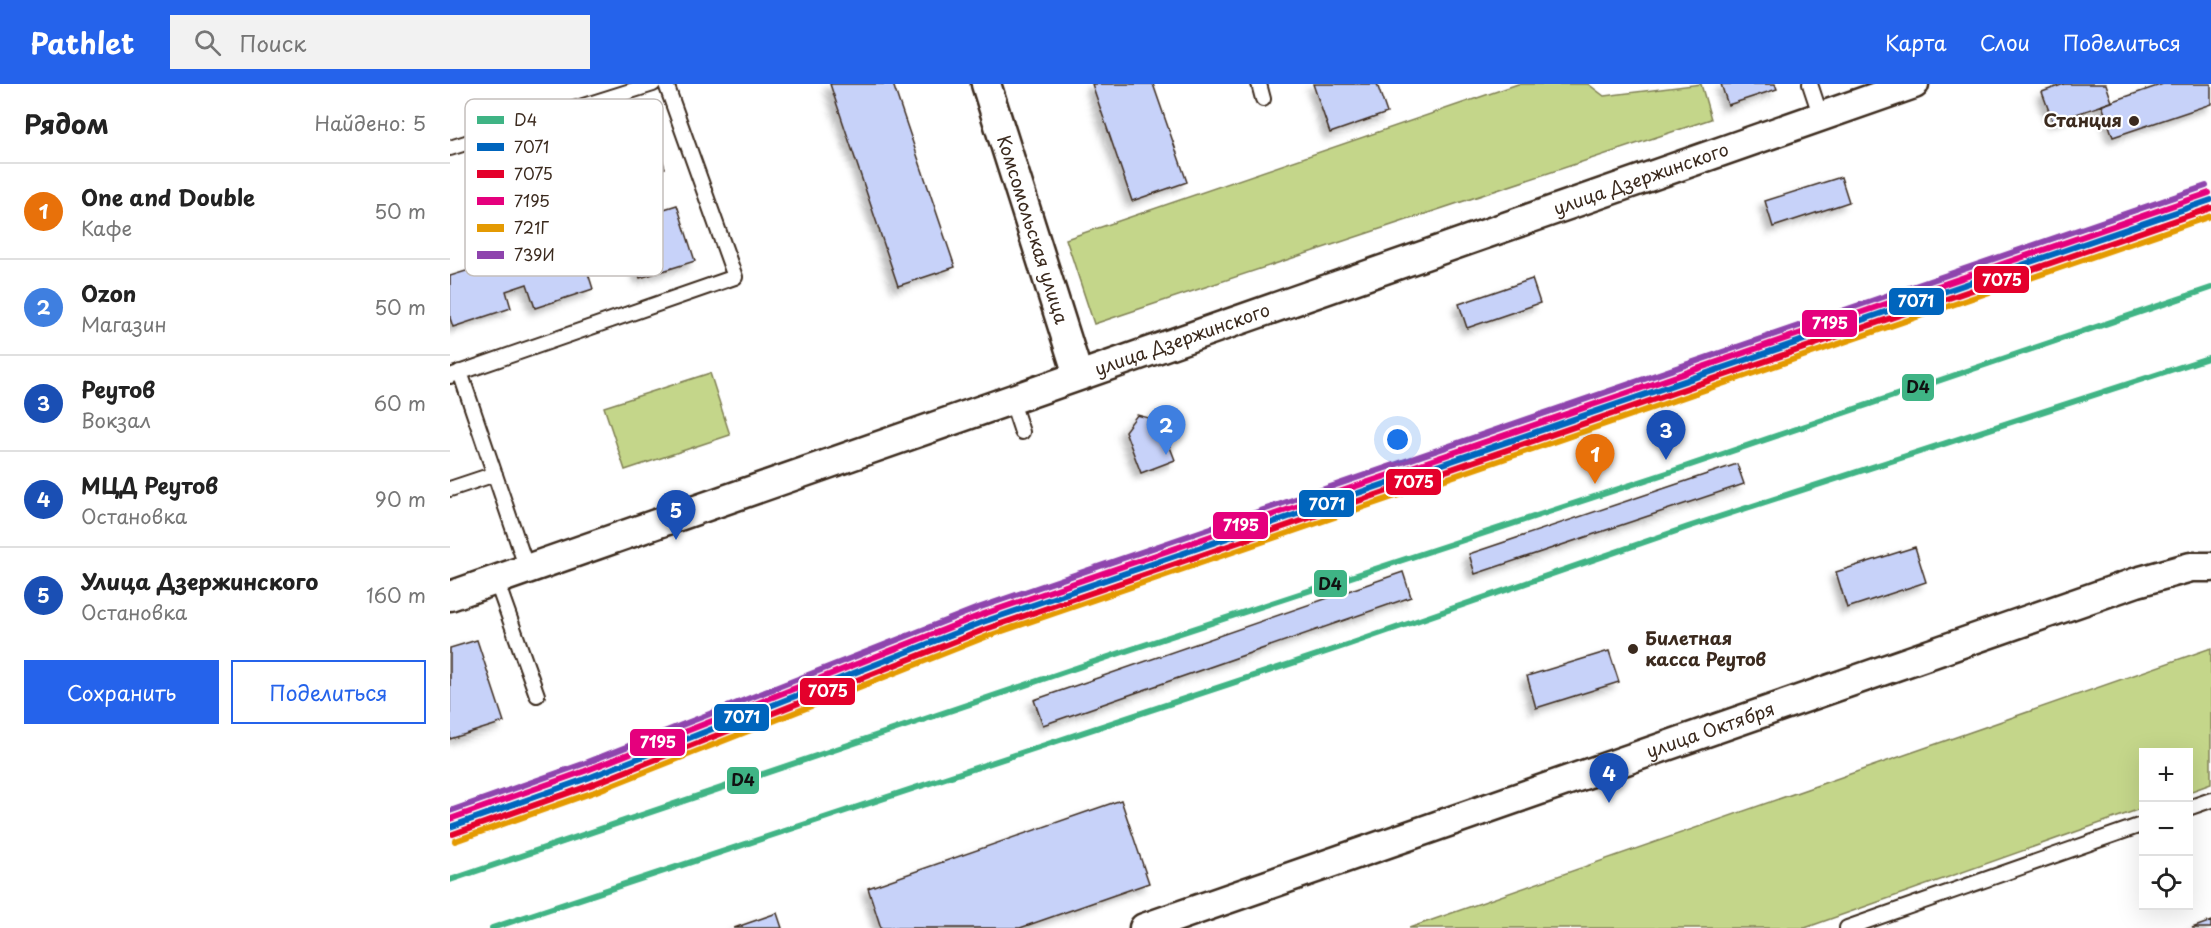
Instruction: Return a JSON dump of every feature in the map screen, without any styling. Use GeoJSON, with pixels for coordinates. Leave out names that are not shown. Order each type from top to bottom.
{"type":"FeatureCollection","features":[{"type":"Feature","properties":{"kind":"street","name":"Комсомольская улица"},"geometry":{"type":"LineString","coordinates":[[986,84],[1078,375]]}},
{"type":"Feature","properties":{"kind":"street","name":"улица Дзержинского"},"geometry":{"type":"LineString","coordinates":[[450,596],[1914,84]]}},
{"type":"Feature","properties":{"kind":"street","name":"улица Октября"},"geometry":{"type":"LineString","coordinates":[[1144,928],[2138,582],[2191,567],[2211,567]]}},
{"type":"Feature","properties":{"kind":"lane"},"geometry":{"type":"LineString","coordinates":[[605,99],[653,84]]}},
{"type":"Feature","properties":{"kind":"lane"},"geometry":{"type":"LineString","coordinates":[[527,569],[495,474],[455,374],[735,277],[666,84]]}},
{"type":"Feature","properties":{"kind":"lane"},"geometry":{"type":"LineString","coordinates":[[1258,84],[1263,99]]}},
{"type":"Feature","properties":{"kind":"lane"},"geometry":{"type":"LineString","coordinates":[[1810,84],[1821,117]]}},
{"type":"Feature","properties":{"kind":"lane"},"geometry":{"type":"LineString","coordinates":[[450,148],[465,143]]}},
{"type":"Feature","properties":{"kind":"lane"},"geometry":{"type":"LineString","coordinates":[[1011,399],[1022,432]]}},
{"type":"Feature","properties":{"kind":"lane"},"geometry":{"type":"LineString","coordinates":[[450,489],[495,474]]}},
{"type":"Feature","properties":{"kind":"lane"},"geometry":{"type":"LineString","coordinates":[[496,580],[537,695]]}},
{"type":"Feature","properties":{"kind":"lane"},"geometry":{"type":"LineString","coordinates":[[2193,806],[2211,800]]}},
{"type":"Feature","properties":{"kind":"lane"},"geometry":{"type":"LineString","coordinates":[[1847,928],[2139,826]]}},
{"type":"Feature","properties":{"kind":"green space"},"geometry":{"type":"Polygon","coordinates":[[[1518,84],[1588,84],[1604,96],[1701,84],[1711,119],[1094,324],[1066,239],[1518,84]]]}},
{"type":"Feature","properties":{"kind":"green space"},"geometry":{"type":"Polygon","coordinates":[[[710,373],[730,435],[625,470],[604,407],[710,373]]]}},
{"type":"Feature","properties":{"kind":"green space"},"geometry":{"type":"Polygon","coordinates":[[[2211,648],[2211,784],[2193,791],[2193,748],[2139,748],[2139,809],[1805,928],[1409,928],[2211,648]]]}},
{"type":"Feature","properties":{"kind":"building"},"geometry":{"type":"Polygon","coordinates":[[[830,84],[893,84],[955,267],[898,286],[830,84]]]}},
{"type":"Feature","properties":{"kind":"building"},"geometry":{"type":"Polygon","coordinates":[[[1092,84],[1153,84],[1187,182],[1132,201],[1092,84]]]}},
{"type":"Feature","properties":{"kind":"building"},"geometry":{"type":"Polygon","coordinates":[[[1313,84],[1377,84],[1387,113],[1330,133],[1313,84]]]}},
{"type":"Feature","properties":{"kind":"building"},"geometry":{"type":"Polygon","coordinates":[[[1721,84],[1775,84],[1777,89],[1728,105],[1721,84]]]}},
{"type":"Feature","properties":{"kind":"building"},"geometry":{"type":"Polygon","coordinates":[[[2064,84],[2106,84],[2112,102],[2053,122],[2042,92],[2064,84]]]}},
{"type":"Feature","properties":{"kind":"building","name":"Станция"},"geometry":{"type":"Polygon","coordinates":[[[2163,84],[2211,84],[2211,104],[2113,137],[2102,105],[2163,84]]]}},
{"type":"Feature","properties":{"kind":"building"},"geometry":{"type":"Polygon","coordinates":[[[1841,177],[1849,202],[1773,227],[1765,201],[1841,177]]]}},
{"type":"Feature","properties":{"kind":"building"},"geometry":{"type":"Polygon","coordinates":[[[677,205],[695,261],[663,271],[663,209],[677,205]]]}},
{"type":"Feature","properties":{"kind":"building"},"geometry":{"type":"Polygon","coordinates":[[[465,271],[465,276],[589,276],[593,289],[535,308],[527,284],[506,291],[511,308],[453,327],[450,318],[450,276],[465,271]]]}},
{"type":"Feature","properties":{"kind":"building"},"geometry":{"type":"Polygon","coordinates":[[[1532,279],[1540,303],[1467,328],[1459,304],[1532,279]]]}},
{"type":"Feature","properties":{"kind":"building"},"geometry":{"type":"Polygon","coordinates":[[[1137,415],[1160,421],[1175,460],[1141,473],[1125,431],[1137,415]]]}},
{"type":"Feature","properties":{"kind":"building"},"geometry":{"type":"Polygon","coordinates":[[[1737,464],[1744,484],[1475,574],[1469,554],[1737,464]]]}},
{"type":"Feature","properties":{"kind":"building"},"geometry":{"type":"Polygon","coordinates":[[[1915,547],[1926,582],[1847,608],[1836,572],[1915,547]]]}},
{"type":"Feature","properties":{"kind":"building"},"geometry":{"type":"Polygon","coordinates":[[[1403,572],[1411,597],[1043,725],[1034,700],[1403,572]]]}},
{"type":"Feature","properties":{"kind":"building"},"geometry":{"type":"Polygon","coordinates":[[[477,640],[504,722],[450,739],[450,648],[477,640]]]}},
{"type":"Feature","properties":{"kind":"building"},"geometry":{"type":"Polygon","coordinates":[[[1609,651],[1619,682],[1536,708],[1527,676],[1609,651]]]}},
{"type":"Feature","properties":{"kind":"building"},"geometry":{"type":"Polygon","coordinates":[[[1121,800],[1149,883],[1020,928],[881,928],[868,888],[1121,800]]]}},
{"type":"Feature","properties":{"kind":"building"},"geometry":{"type":"Polygon","coordinates":[[[777,913],[782,928],[734,928],[777,913]]]}},
{"type":"Feature","properties":{"kind":"building"},"geometry":{"type":"Polygon","coordinates":[[[2211,921],[2211,928],[2192,928],[2211,921]]]}},
{"type":"Feature","properties":{"kind":"transit line","name":"739И"},"geometry":{"type":"LineString","coordinates":[[450,811],[583,764],[978,608],[2206,186]]}},
{"type":"Feature","properties":{"kind":"transit line","name":"7195"},"geometry":{"type":"LineString","coordinates":[[450,819],[585,771],[981,615],[2209,193]]}},
{"type":"Feature","properties":{"kind":"transit line","name":"7071"},"geometry":{"type":"LineString","coordinates":[[450,827],[588,778],[983,622],[2211,200]]}},
{"type":"Feature","properties":{"kind":"transit line","name":"7075"},"geometry":{"type":"LineString","coordinates":[[453,834],[591,785],[986,629],[2211,208]]}},
{"type":"Feature","properties":{"kind":"transit line","name":"721Г"},"geometry":{"type":"LineString","coordinates":[[455,841],[594,792],[988,636],[2211,216]]}},
{"type":"Feature","properties":{"kind":"transit line","name":"D4"},"geometry":{"type":"LineString","coordinates":[[450,880],[1129,650],[1670,472],[2211,288]]}},
{"type":"Feature","properties":{"kind":"transit line","name":"D4"},"geometry":{"type":"LineString","coordinates":[[492,928],[1344,646],[1688,527],[2211,357]]}},
{"type":"Feature","properties":{"kind":"place","name":"Станция"},"geometry":{"type":"Point","coordinates":[2134,121]}},
{"type":"Feature","properties":{"kind":"place","name":"Ozon"},"geometry":{"type":"Point","coordinates":[1166,455]}},
{"type":"Feature","properties":{"kind":"place","name":"Реутов"},"geometry":{"type":"Point","coordinates":[1666,460]}},
{"type":"Feature","properties":{"kind":"place","name":"One and Double"},"geometry":{"type":"Point","coordinates":[1595,484]}},
{"type":"Feature","properties":{"kind":"place","name":"Улица Дзержинского"},"geometry":{"type":"Point","coordinates":[676,540]}},
{"type":"Feature","properties":{"kind":"place","name":"Билетная касса Реутов"},"geometry":{"type":"Point","coordinates":[1633,649]}},
{"type":"Feature","properties":{"kind":"place","name":"МЦД Реутов"},"geometry":{"type":"Point","coordinates":[1609,803]}}]}
